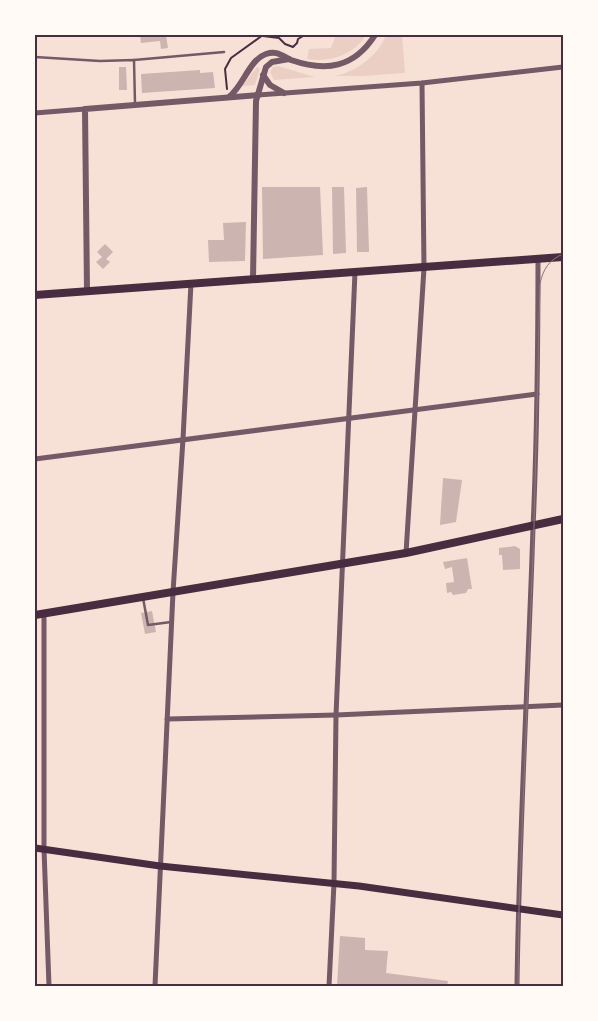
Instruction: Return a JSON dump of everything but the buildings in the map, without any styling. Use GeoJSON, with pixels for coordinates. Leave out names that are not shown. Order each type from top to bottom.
{"type":"FeatureCollection","features":[{"type":"Feature","properties":{"kind":"main road"},"geometry":{"type":"LineString","coordinates":[[35,295],[563,257]]}},
{"type":"Feature","properties":{"kind":"main road"},"geometry":{"type":"LineString","coordinates":[[35,615],[406,553],[563,519]]}},
{"type":"Feature","properties":{"kind":"main road"},"geometry":{"type":"LineString","coordinates":[[35,848],[160,866],[334,883],[563,915]]}},
{"type":"Feature","properties":{"kind":"street"},"geometry":{"type":"LineString","coordinates":[[228,98],[240,87],[252,65],[260,57],[272,52],[289,59],[321,67],[342,64],[363,51],[375,35]]}},
{"type":"Feature","properties":{"kind":"street"},"geometry":{"type":"LineString","coordinates":[[253,279],[258,95],[266,67],[272,62],[289,59]]}},
{"type":"Feature","properties":{"kind":"street"},"geometry":{"type":"LineString","coordinates":[[35,114],[422,83],[563,67]]}},
{"type":"Feature","properties":{"kind":"street"},"geometry":{"type":"LineString","coordinates":[[263,75],[270,85],[284,93]]}},
{"type":"Feature","properties":{"kind":"street"},"geometry":{"type":"LineString","coordinates":[[406,553],[424,268],[422,83]]}},
{"type":"Feature","properties":{"kind":"street"},"geometry":{"type":"LineString","coordinates":[[85,109],[87,291]]}},
{"type":"Feature","properties":{"kind":"street"},"geometry":{"type":"LineString","coordinates":[[517,986],[518,908],[537,394],[538,259]]}},
{"type":"Feature","properties":{"kind":"street"},"geometry":{"type":"LineString","coordinates":[[329,986],[334,883],[336,715],[355,272]]}},
{"type":"Feature","properties":{"kind":"street"},"geometry":{"type":"LineString","coordinates":[[155,986],[171,622],[191,283]]}},
{"type":"Feature","properties":{"kind":"street"},"geometry":{"type":"LineString","coordinates":[[35,459],[537,394]]}},
{"type":"Feature","properties":{"kind":"street"},"geometry":{"type":"LineString","coordinates":[[44,614],[44,849],[49,986]]}},
{"type":"Feature","properties":{"kind":"street"},"geometry":{"type":"LineString","coordinates":[[167,719],[336,715],[563,705]]}},
{"type":"Feature","properties":{"kind":"lane"},"geometry":{"type":"LineString","coordinates":[[35,56],[100,61],[224,52]]}},
{"type":"Feature","properties":{"kind":"lane"},"geometry":{"type":"LineString","coordinates":[[134,60],[135,105]]}},
{"type":"Feature","properties":{"kind":"lane"},"geometry":{"type":"LineString","coordinates":[[143,597],[148,624],[171,622]]}},
{"type":"Feature","properties":{"kind":"path"},"geometry":{"type":"LineString","coordinates":[[228,98],[225,69],[231,58],[248,44],[263,36],[279,38],[285,44],[293,47],[298,39],[305,35]]}},
{"type":"Feature","properties":{"kind":"path"},"geometry":{"type":"LineString","coordinates":[[313,35],[322,35]]}},
{"type":"Feature","properties":{"kind":"shaded area"},"geometry":{"type":"Polygon","coordinates":[[[336,35],[366,35],[355,48],[340,56],[324,60],[307,59],[309,49],[331,48],[336,35]]]}},
{"type":"Feature","properties":{"kind":"shaded area"},"geometry":{"type":"Polygon","coordinates":[[[386,35],[402,35],[405,73],[335,76],[343,74],[366,61],[378,50],[386,35]]]}},
{"type":"Feature","properties":{"kind":"shaded area"},"geometry":{"type":"Polygon","coordinates":[[[278,66],[315,77],[274,80],[270,72],[273,67],[278,66]]]}},
{"type":"Feature","properties":{"kind":"shaded area"},"geometry":{"type":"Polygon","coordinates":[[[257,67],[260,69],[255,85],[242,86],[257,67]]]}},
{"type":"Feature","properties":{"kind":"tram line"},"geometry":{"type":"LineString","coordinates":[[518,986],[519,908],[534,526],[540,284],[547,266],[563,254]]}}]}
